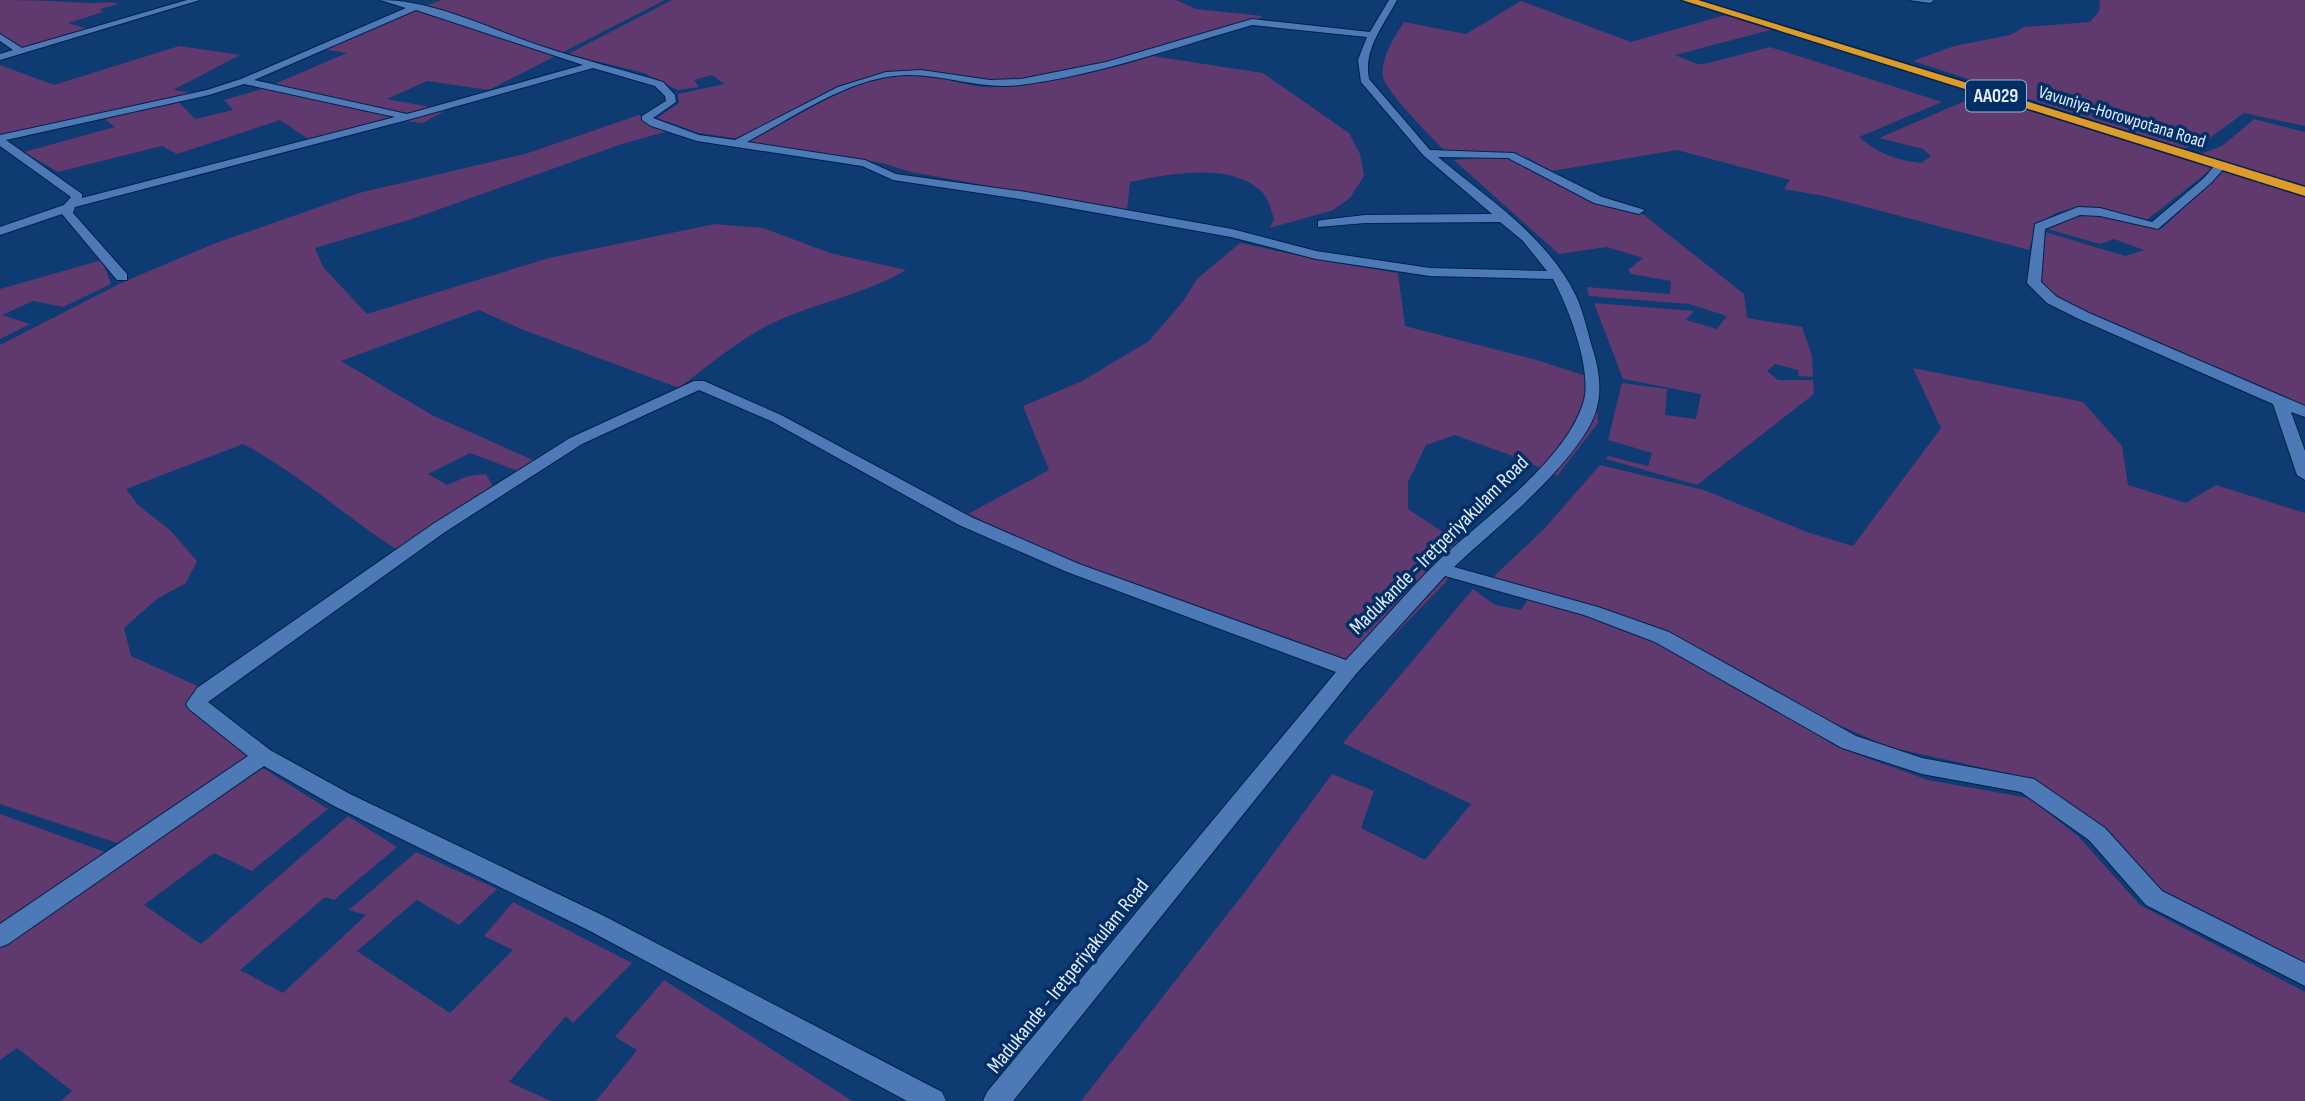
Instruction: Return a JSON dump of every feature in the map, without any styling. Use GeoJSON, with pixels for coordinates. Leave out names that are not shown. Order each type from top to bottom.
{"type":"FeatureCollection","features":[{"type":"Feature","properties":{"kind":"highway","name":"Vavuniya-Horowpotana Road"},"geometry":{"type":"LineString","coordinates":[[1687,0],[2305,192]]}},
{"type":"Feature","properties":{"kind":"street"},"geometry":{"type":"LineString","coordinates":[[0,57],[196,0]]}},
{"type":"Feature","properties":{"kind":"street"},"geometry":{"type":"LineString","coordinates":[[384,0],[416,7],[592,65],[659,84],[670,95],[671,103],[646,118],[655,124],[697,138],[865,163],[893,177],[1026,196],[1232,233],[1316,255],[1430,272],[1557,275]]}},
{"type":"Feature","properties":{"kind":"street"},"geometry":{"type":"LineString","coordinates":[[0,140],[209,92],[244,81],[437,0]]}},
{"type":"Feature","properties":{"kind":"street","name":"Madukande - Iretperiyakulam Road"},"geometry":{"type":"LineString","coordinates":[[996,1101],[1349,669],[1441,569],[1562,456],[1582,426],[1592,398],[1593,374],[1570,298],[1557,275],[1527,238],[1427,153],[1364,79],[1361,71],[1363,60],[1393,0]]}},
{"type":"Feature","properties":{"kind":"street"},"geometry":{"type":"LineString","coordinates":[[1913,0],[1930,0]]}},
{"type":"Feature","properties":{"kind":"street"},"geometry":{"type":"LineString","coordinates":[[736,144],[825,96],[891,73],[930,72],[973,83],[996,85],[1023,82],[1137,58],[1252,22],[1375,34]]}},
{"type":"Feature","properties":{"kind":"street"},"geometry":{"type":"LineString","coordinates":[[0,37],[21,51]]}},
{"type":"Feature","properties":{"kind":"street"},"geometry":{"type":"LineString","coordinates":[[0,231],[69,207],[592,65]]}},
{"type":"Feature","properties":{"kind":"street"},"geometry":{"type":"LineString","coordinates":[[244,81],[407,117]]}},
{"type":"Feature","properties":{"kind":"street"},"geometry":{"type":"LineString","coordinates":[[0,140],[78,196],[67,212],[122,277]]}},
{"type":"Feature","properties":{"kind":"street"},"geometry":{"type":"LineString","coordinates":[[1427,153],[1510,155],[1598,200],[1639,210]]}},
{"type":"Feature","properties":{"kind":"street"},"geometry":{"type":"LineString","coordinates":[[2220,166],[2208,180],[2154,226],[2100,212],[2078,211],[2039,227],[2034,282],[2052,300],[2084,316],[2305,412]]}},
{"type":"Feature","properties":{"kind":"street"},"geometry":{"type":"LineString","coordinates":[[1322,224],[1365,219],[1505,218]]}},
{"type":"Feature","properties":{"kind":"street"},"geometry":{"type":"LineString","coordinates":[[933,1101],[596,923],[342,800],[263,756],[196,704],[204,693],[439,528],[565,448],[699,384],[776,418],[965,521],[1073,568],[1349,669]]}},
{"type":"Feature","properties":{"kind":"street"},"geometry":{"type":"LineString","coordinates":[[2280,401],[2305,475]]}},
{"type":"Feature","properties":{"kind":"street"},"geometry":{"type":"LineString","coordinates":[[1441,569],[1591,611],[1662,637],[1849,742],[1922,766],[2026,785],[2097,834],[2154,898],[2305,975]]}},
{"type":"Feature","properties":{"kind":"street"},"geometry":{"type":"LineString","coordinates":[[0,937],[263,756]]}},
{"type":"Feature","properties":{"kind":"shaded area"},"geometry":{"type":"Polygon","coordinates":[[[0,0],[119,4],[68,23],[88,29],[24,48],[0,33],[0,0]]]}},
{"type":"Feature","properties":{"kind":"shaded area"},"geometry":{"type":"Polygon","coordinates":[[[442,0],[665,0],[489,90],[427,81],[387,99],[446,110],[423,123],[404,121],[310,140],[280,120],[177,154],[162,146],[58,172],[24,152],[115,127],[102,117],[177,100],[195,119],[233,110],[224,100],[265,88],[347,53],[322,49],[442,0]]]}},
{"type":"Feature","properties":{"kind":"shaded area"},"geometry":{"type":"Polygon","coordinates":[[[672,0],[1176,0],[1196,9],[1262,16],[1258,20],[1078,70],[997,83],[923,70],[890,72],[826,93],[740,139],[699,133],[657,118],[679,103],[678,94],[724,84],[712,75],[694,80],[699,87],[678,90],[644,73],[568,54],[672,0]]]}},
{"type":"Feature","properties":{"kind":"shaded area"},"geometry":{"type":"Polygon","coordinates":[[[2100,0],[2305,0],[2305,126],[2244,113],[2204,142],[2182,149],[1913,61],[1954,46],[2010,35],[2024,27],[2090,22],[2099,11],[2100,0]]]}},
{"type":"Feature","properties":{"kind":"shaded area"},"geometry":{"type":"Polygon","coordinates":[[[1521,1],[1631,42],[1729,14],[1774,29],[1675,55],[1704,64],[1770,47],[1942,102],[1859,137],[1887,155],[1903,160],[1921,163],[1931,156],[1923,149],[1879,138],[1981,94],[2213,168],[2144,222],[2092,210],[2060,211],[2047,218],[2036,231],[2029,250],[1824,196],[1784,189],[1790,180],[1677,150],[1552,171],[1528,158],[1508,153],[1449,155],[1412,117],[1386,84],[1383,70],[1389,48],[1404,22],[1466,34],[1521,1]]]}},
{"type":"Feature","properties":{"kind":"shaded area"},"geometry":{"type":"Polygon","coordinates":[[[179,46],[240,55],[173,90],[194,93],[0,135],[0,65],[54,85],[179,46]]]}},
{"type":"Feature","properties":{"kind":"shaded area"},"geometry":{"type":"Polygon","coordinates":[[[1152,56],[1263,73],[1349,133],[1360,154],[1364,176],[1350,198],[1333,210],[1270,228],[1274,219],[1263,193],[1250,183],[1217,173],[1199,172],[1130,182],[1127,211],[911,172],[882,163],[744,142],[842,92],[883,77],[915,74],[974,86],[1000,87],[1069,77],[1152,56]]]}},
{"type":"Feature","properties":{"kind":"shaded area"},"geometry":{"type":"Polygon","coordinates":[[[639,115],[648,123],[668,131],[622,144],[412,219],[315,248],[323,267],[367,314],[549,258],[715,224],[763,228],[830,253],[906,270],[872,286],[767,326],[733,347],[679,388],[521,329],[479,310],[341,361],[432,415],[535,461],[518,471],[470,453],[428,474],[447,485],[468,476],[486,474],[495,490],[399,551],[283,468],[243,444],[126,489],[138,505],[171,531],[197,561],[186,583],[157,599],[124,628],[131,656],[202,688],[186,706],[252,759],[126,846],[0,804],[0,345],[121,283],[213,244],[359,193],[525,154],[639,115]]]}},
{"type":"Feature","properties":{"kind":"shaded area"},"geometry":{"type":"Polygon","coordinates":[[[2254,119],[2305,132],[2305,186],[2197,155],[2222,146],[2254,119]]]}},
{"type":"Feature","properties":{"kind":"shaded area"},"geometry":{"type":"Polygon","coordinates":[[[1510,156],[1595,201],[1640,212],[1744,294],[1747,318],[1802,327],[1812,356],[1813,377],[1799,376],[1798,370],[1775,364],[1767,371],[1778,380],[1813,380],[1814,394],[1697,485],[1606,459],[1608,456],[1648,466],[1652,453],[1608,440],[1622,383],[1667,389],[1665,415],[1696,419],[1701,394],[1623,379],[1594,303],[1694,311],[1686,320],[1717,329],[1727,316],[1689,304],[1589,296],[1587,287],[1670,294],[1671,281],[1631,274],[1628,270],[1643,258],[1607,247],[1559,254],[1454,160],[1510,156]]]}},
{"type":"Feature","properties":{"kind":"shaded area"},"geometry":{"type":"Polygon","coordinates":[[[2225,169],[2305,194],[2305,409],[2061,301],[2040,282],[2042,231],[2125,256],[2144,250],[2114,239],[2100,244],[2044,228],[2082,213],[2161,229],[2225,169]]]}},
{"type":"Feature","properties":{"kind":"shaded area"},"geometry":{"type":"Polygon","coordinates":[[[1240,243],[1398,273],[1405,326],[1540,361],[1595,379],[1598,423],[1557,476],[1521,459],[1455,435],[1426,445],[1408,482],[1408,509],[1466,547],[1445,583],[1362,668],[1058,556],[968,514],[1049,470],[1023,406],[1082,381],[1149,341],[1184,300],[1197,279],[1240,243]]]}},
{"type":"Feature","properties":{"kind":"shaded area"},"geometry":{"type":"Polygon","coordinates":[[[102,260],[111,284],[63,307],[33,301],[2,315],[30,324],[0,339],[0,289],[102,260]]]}},
{"type":"Feature","properties":{"kind":"shaded area"},"geometry":{"type":"Polygon","coordinates":[[[1913,368],[2083,402],[2122,446],[2128,485],[2186,503],[2216,485],[2305,513],[2305,968],[2158,893],[2024,777],[1889,747],[1825,719],[1713,658],[1547,597],[1520,584],[1490,580],[1544,529],[1600,465],[1704,490],[1807,532],[1853,546],[1941,428],[1913,368]]]}},
{"type":"Feature","properties":{"kind":"shaded area"},"geometry":{"type":"Polygon","coordinates":[[[1473,589],[1495,605],[1521,610],[1528,599],[1590,613],[1661,639],[1837,747],[1928,780],[2029,798],[2078,836],[2140,905],[2305,992],[2305,1101],[1081,1101],[1248,888],[1332,774],[1374,791],[1361,828],[1425,860],[1471,804],[1343,743],[1473,589]]]}},
{"type":"Feature","properties":{"kind":"shaded area"},"geometry":{"type":"Polygon","coordinates":[[[263,768],[328,809],[252,871],[214,853],[144,905],[201,944],[348,816],[397,847],[334,900],[325,897],[240,970],[283,993],[366,915],[349,910],[416,852],[497,889],[459,925],[417,900],[357,951],[450,1013],[513,950],[484,936],[513,902],[632,963],[573,1023],[566,1016],[509,1082],[551,1101],[61,1101],[72,1091],[17,1048],[0,1060],[0,947],[263,768]]]}},
{"type":"Feature","properties":{"kind":"shaded area"},"geometry":{"type":"Polygon","coordinates":[[[0,814],[108,853],[0,926],[0,814]]]}},
{"type":"Feature","properties":{"kind":"shaded area"},"geometry":{"type":"Polygon","coordinates":[[[664,980],[852,1101],[596,1101],[637,1050],[615,1037],[664,980]]]}}]}
